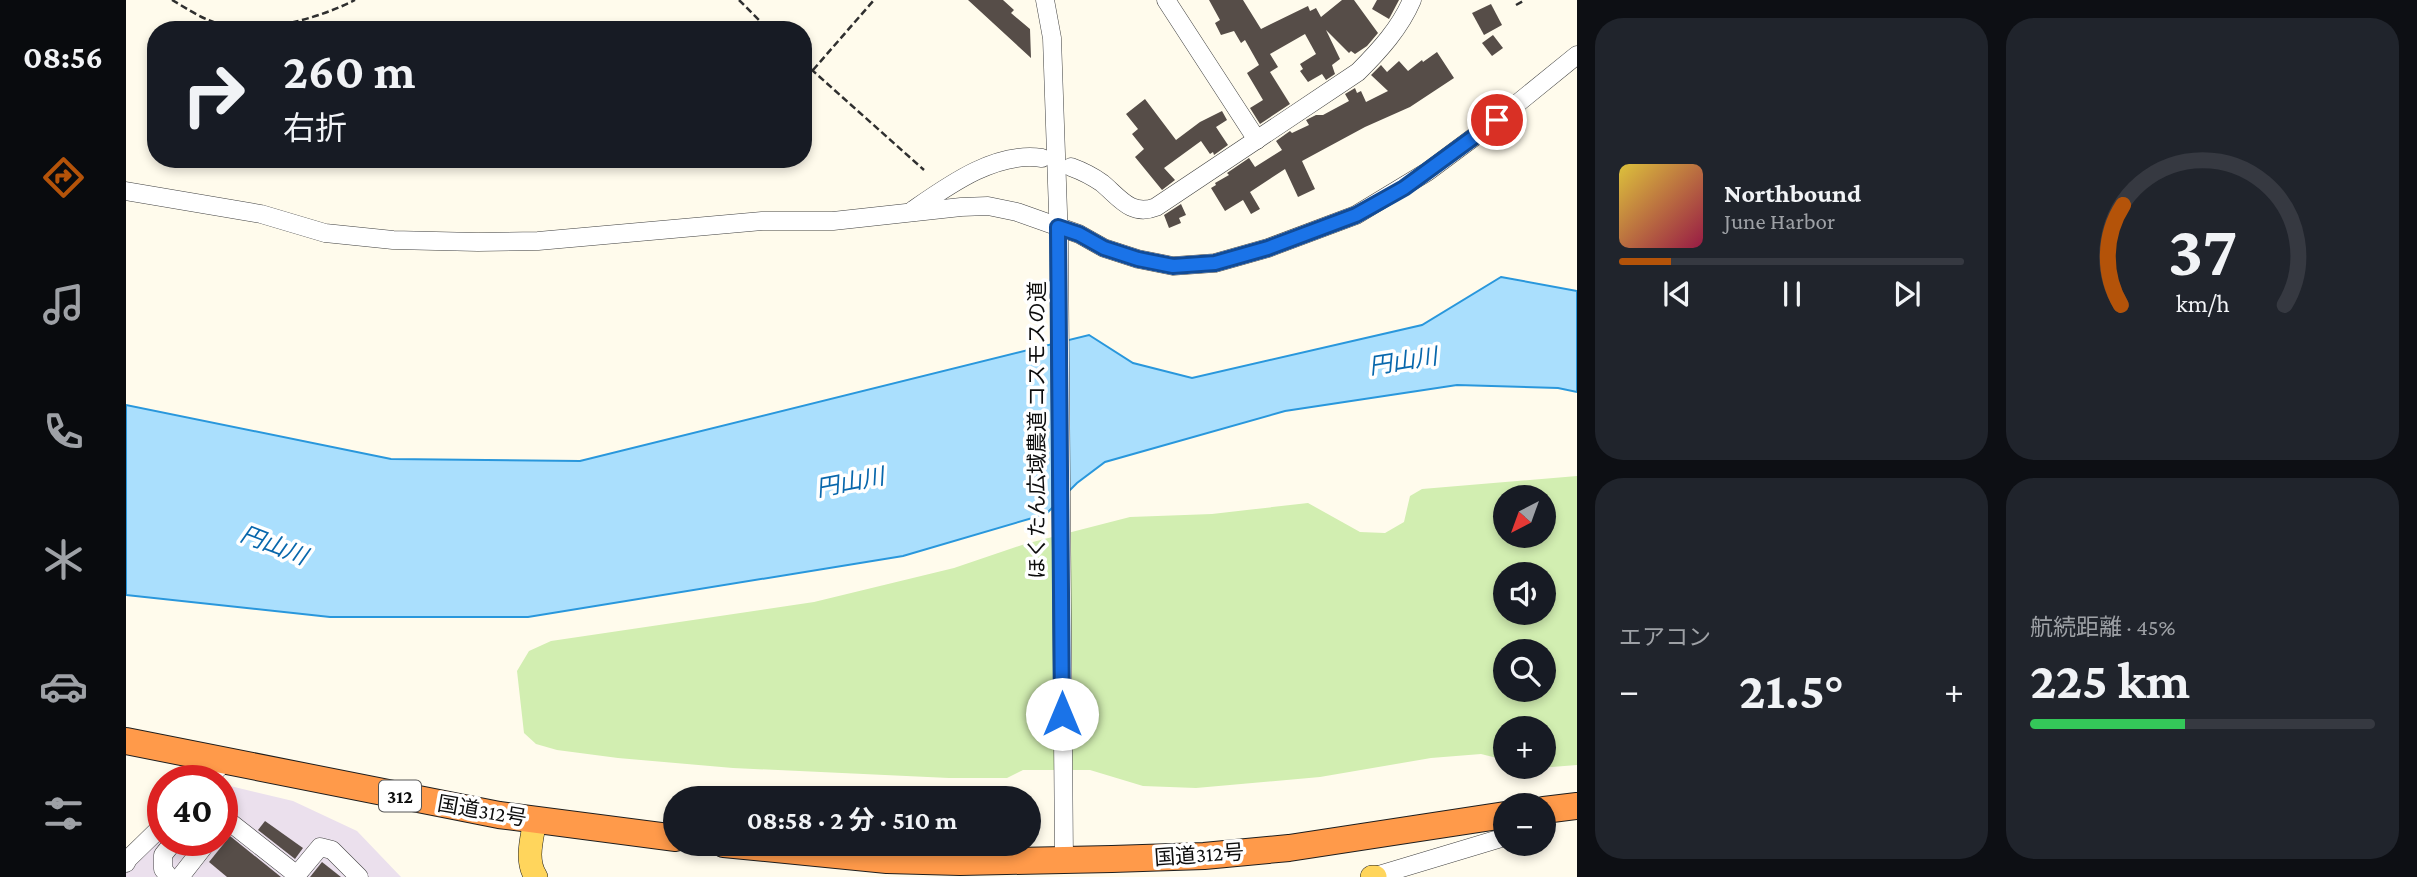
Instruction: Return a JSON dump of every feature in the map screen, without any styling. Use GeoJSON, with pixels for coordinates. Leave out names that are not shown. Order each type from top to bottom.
{"type":"FeatureCollection","features":[{"type":"Feature","properties":{"kind":"highway","name":"国道312号"},"geometry":{"type":"LineString","coordinates":[[126,741],[473,810],[663,836]]}},
{"type":"Feature","properties":{"kind":"highway"},"geometry":{"type":"LineString","coordinates":[[1556,809],[1577,806]]}},
{"type":"Feature","properties":{"kind":"highway","name":"国道312号"},"geometry":{"type":"LineString","coordinates":[[846,856],[960,862],[1204,856],[1289,848],[1493,818]]}},
{"type":"Feature","properties":{"kind":"main road"},"geometry":{"type":"LineString","coordinates":[[535,820],[529,854],[536,877]]}},
{"type":"Feature","properties":{"kind":"street","name":"ほくたん広域農道 コスモスの道"},"geometry":{"type":"LineString","coordinates":[[1045,0],[1052,38],[1058,234],[1063,860]]}},
{"type":"Feature","properties":{"kind":"street"},"geometry":{"type":"LineString","coordinates":[[1166,0],[1257,140]]}},
{"type":"Feature","properties":{"kind":"street"},"geometry":{"type":"LineString","coordinates":[[1071,167],[1097,180],[1129,206],[1147,210],[1358,72],[1386,44],[1412,0]]}},
{"type":"Feature","properties":{"kind":"street"},"geometry":{"type":"LineString","coordinates":[[126,191],[261,214],[325,233],[393,240],[538,241],[762,221],[833,221],[988,206],[1017,212],[1058,234],[1079,234],[1104,248],[1138,259],[1173,266],[1215,263],[1264,250],[1356,215],[1404,188],[1497,120],[1577,55]]}},
{"type":"Feature","properties":{"kind":"street"},"geometry":{"type":"LineString","coordinates":[[911,212],[961,180],[1002,160],[1019,156],[1042,158]]}},
{"type":"Feature","properties":{"kind":"street"},"geometry":{"type":"LineString","coordinates":[[221,765],[226,760]]}},
{"type":"Feature","properties":{"kind":"street"},"geometry":{"type":"LineString","coordinates":[[238,829],[296,876],[320,847],[332,850],[359,877]]}},
{"type":"Feature","properties":{"kind":"street"},"geometry":{"type":"LineString","coordinates":[[126,863],[147,841]]}},
{"type":"Feature","properties":{"kind":"street"},"geometry":{"type":"LineString","coordinates":[[1374,877],[1417,862],[1493,843]]}},
{"type":"Feature","properties":{"kind":"street"},"geometry":{"type":"LineString","coordinates":[[163,856],[163,869],[169,877]]}},
{"type":"Feature","properties":{"kind":"street"},"geometry":{"type":"LineString","coordinates":[[180,877],[196,856]]}},
{"type":"Feature","properties":{"kind":"path"},"geometry":{"type":"LineString","coordinates":[[172,0],[213,21]]}},
{"type":"Feature","properties":{"kind":"path"},"geometry":{"type":"LineString","coordinates":[[291,21],[333,11],[355,0]]}},
{"type":"Feature","properties":{"kind":"path"},"geometry":{"type":"LineString","coordinates":[[739,0],[760,21]]}},
{"type":"Feature","properties":{"kind":"path"},"geometry":{"type":"LineString","coordinates":[[874,0],[813,70],[924,170]]}},
{"type":"Feature","properties":{"kind":"path"},"geometry":{"type":"LineString","coordinates":[[1516,5],[1525,0]]}},
{"type":"Feature","properties":{"kind":"shaded area"},"geometry":{"type":"Polygon","coordinates":[[[238,788],[293,801],[357,831],[401,877],[126,877],[126,854],[147,829],[147,856],[238,856],[238,788]]]}},
{"type":"Feature","properties":{"kind":"green space"},"geometry":{"type":"Polygon","coordinates":[[[1577,476],[1577,765],[1556,767],[1556,716],[1493,716],[1493,757],[1481,754],[1431,758],[1320,777],[1196,788],[1143,786],[1090,770],[1023,770],[1007,778],[949,778],[733,768],[557,750],[536,744],[524,733],[517,671],[529,651],[551,641],[814,602],[954,568],[1025,544],[1130,517],[1212,514],[1308,503],[1360,532],[1385,533],[1404,522],[1410,496],[1422,489],[1577,476]]]}},
{"type":"Feature","properties":{"kind":"water","name":"円山川"},"geometry":{"type":"Polygon","coordinates":[[[1501,277],[1577,291],[1577,392],[1558,388],[1457,385],[1285,411],[1105,462],[1077,483],[1046,514],[903,556],[528,617],[330,617],[126,595],[126,405],[391,459],[580,461],[1089,335],[1133,363],[1192,378],[1422,325],[1501,277]]]}},
{"type":"Feature","properties":{"kind":"building"},"geometry":{"type":"Polygon","coordinates":[[[968,0],[1003,0],[1014,10],[1011,13],[1030,29],[1031,58],[968,0]]]}},
{"type":"Feature","properties":{"kind":"building"},"geometry":{"type":"Polygon","coordinates":[[[1209,0],[1243,0],[1261,29],[1308,6],[1310,11],[1316,8],[1321,17],[1342,0],[1354,0],[1378,33],[1367,46],[1355,54],[1351,51],[1349,53],[1326,30],[1340,59],[1332,65],[1335,74],[1326,80],[1322,74],[1308,82],[1300,71],[1303,69],[1300,64],[1316,54],[1305,34],[1270,54],[1278,67],[1270,72],[1290,104],[1260,124],[1250,108],[1263,100],[1247,73],[1259,65],[1245,40],[1241,43],[1234,31],[1221,35],[1215,23],[1220,20],[1209,0]]]}},
{"type":"Feature","properties":{"kind":"building"},"geometry":{"type":"Polygon","coordinates":[[[1377,0],[1399,0],[1389,19],[1372,9],[1377,0]]]}},
{"type":"Feature","properties":{"kind":"building"},"geometry":{"type":"Polygon","coordinates":[[[1491,4],[1502,25],[1484,35],[1472,13],[1491,4]]]}},
{"type":"Feature","properties":{"kind":"building"},"geometry":{"type":"Polygon","coordinates":[[[1493,35],[1503,48],[1492,56],[1482,43],[1493,35]]]}},
{"type":"Feature","properties":{"kind":"building"},"geometry":{"type":"Polygon","coordinates":[[[1437,52],[1454,78],[1410,107],[1365,127],[1302,161],[1315,189],[1298,197],[1285,169],[1250,192],[1260,209],[1251,214],[1243,200],[1225,211],[1211,188],[1229,175],[1227,173],[1249,158],[1255,167],[1282,150],[1276,141],[1290,131],[1292,133],[1309,125],[1306,120],[1323,115],[1349,101],[1345,94],[1355,88],[1357,93],[1361,91],[1366,102],[1388,91],[1371,75],[1381,65],[1387,72],[1399,61],[1408,71],[1437,52]]]}},
{"type":"Feature","properties":{"kind":"building"},"geometry":{"type":"Polygon","coordinates":[[[1145,99],[1176,140],[1200,122],[1222,111],[1227,120],[1216,127],[1228,145],[1214,155],[1213,152],[1210,154],[1201,141],[1164,168],[1175,180],[1162,190],[1135,157],[1144,149],[1132,134],[1138,129],[1126,114],[1145,99]]]}},
{"type":"Feature","properties":{"kind":"building"},"geometry":{"type":"Polygon","coordinates":[[[1181,204],[1186,215],[1179,218],[1181,223],[1169,228],[1164,215],[1181,204]]]}},
{"type":"Feature","properties":{"kind":"building"},"geometry":{"type":"Polygon","coordinates":[[[265,821],[303,848],[295,859],[258,830],[265,821]]]}},
{"type":"Feature","properties":{"kind":"building"},"geometry":{"type":"Polygon","coordinates":[[[238,842],[281,877],[227,877],[209,862],[214,856],[238,856],[238,842]]]}},
{"type":"Feature","properties":{"kind":"building"},"geometry":{"type":"Polygon","coordinates":[[[322,862],[341,877],[310,877],[322,862]]]}},
{"type":"Feature","properties":{"kind":"route"},"geometry":{"type":"LineString","coordinates":[[1062,714],[1058,227],[1079,234],[1104,248],[1138,259],[1173,266],[1215,263],[1268,248],[1356,215],[1404,188],[1497,120]]}}]}
